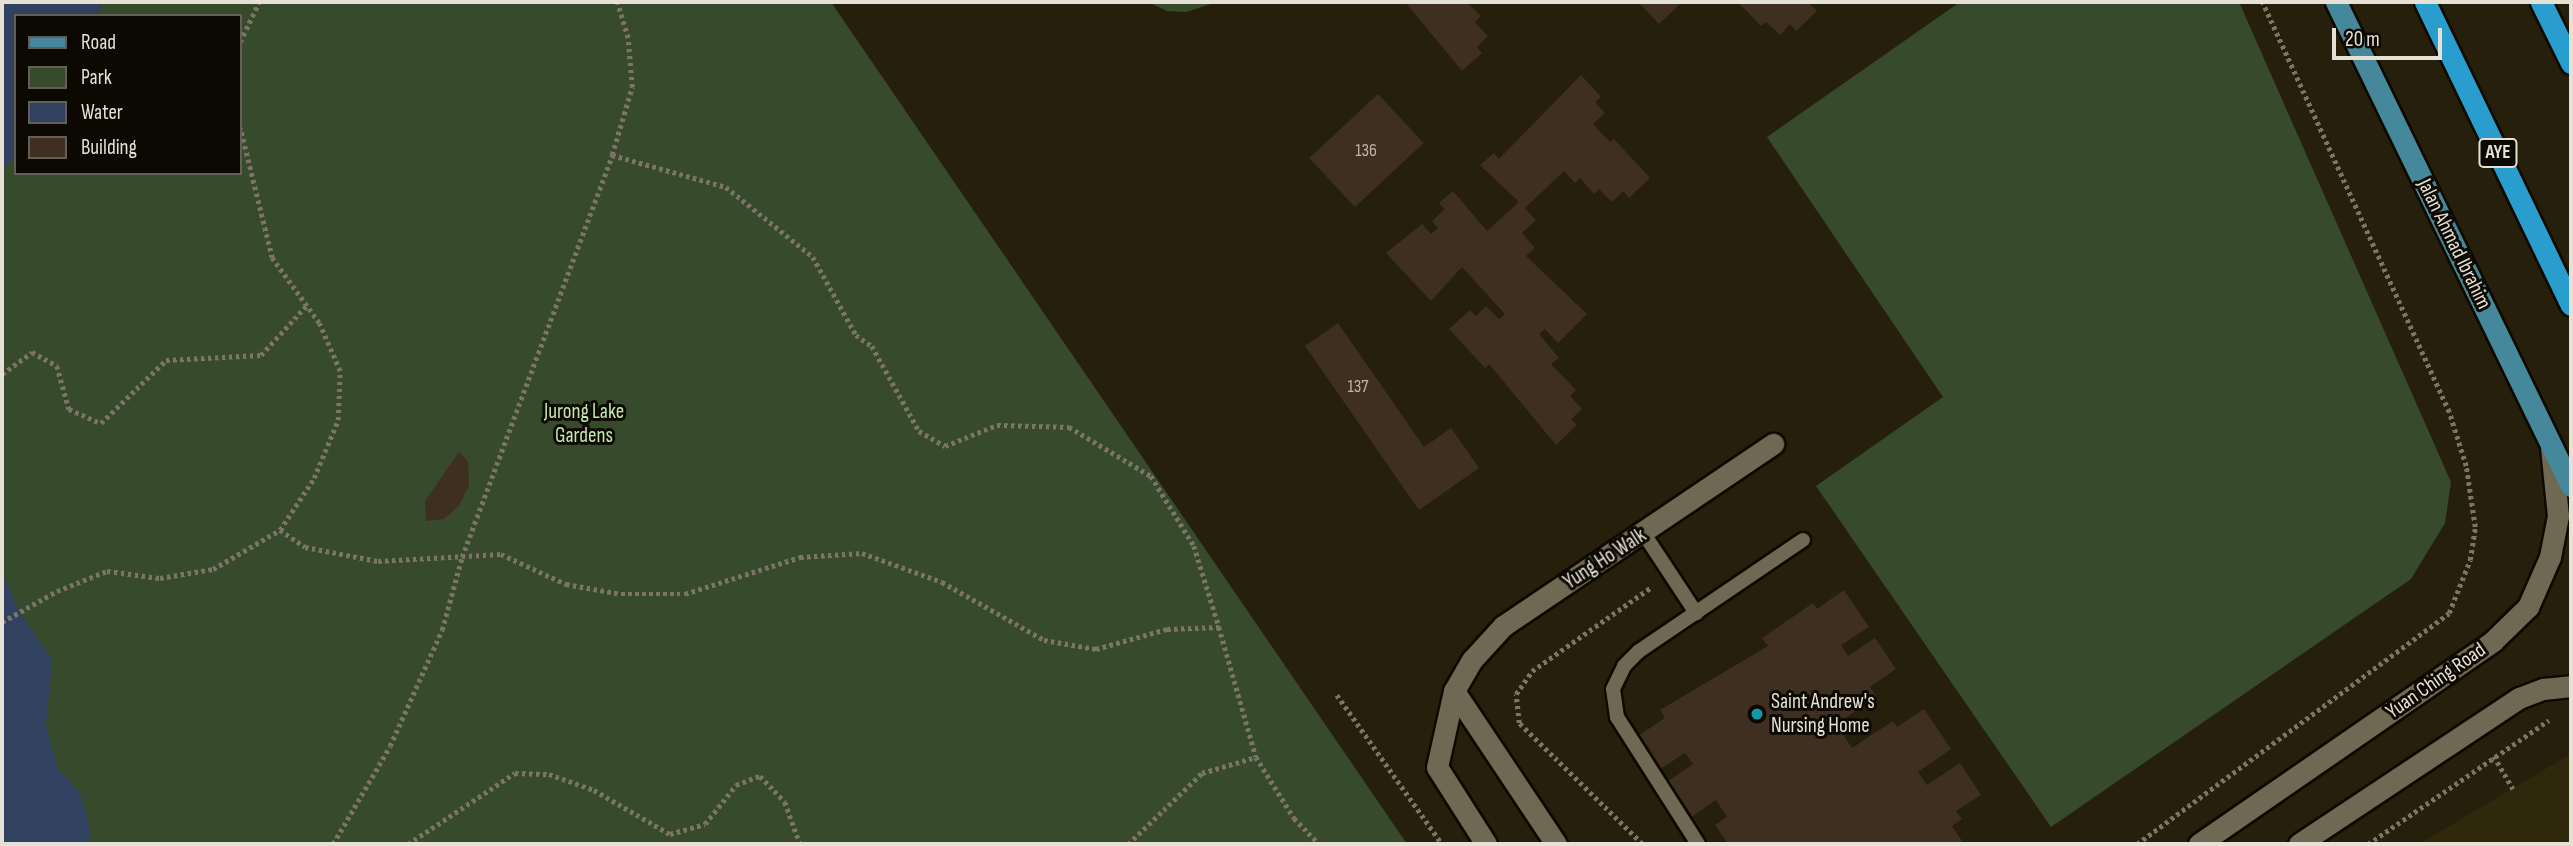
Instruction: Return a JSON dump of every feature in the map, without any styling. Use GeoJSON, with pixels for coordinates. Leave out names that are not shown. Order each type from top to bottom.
{"type":"FeatureCollection","features":[{"type":"Feature","properties":{"kind":"highway","name":"AYE"},"geometry":{"type":"LineString","coordinates":[[2425,2],[2571,305]]}},
{"type":"Feature","properties":{"kind":"highway"},"geometry":{"type":"LineString","coordinates":[[2541,2],[2571,63]]}},
{"type":"Feature","properties":{"kind":"main road","name":"Jalan Ahmad Ibrahim"},"geometry":{"type":"LineString","coordinates":[[2336,2],[2571,486]]}},
{"type":"Feature","properties":{"kind":"street","name":"Yuan Ching Road"},"geometry":{"type":"LineString","coordinates":[[2200,844],[2493,641],[2528,607],[2550,557],[2558,516],[2551,443]]}},
{"type":"Feature","properties":{"kind":"street","name":"Yung Ho Walk"},"geometry":{"type":"LineString","coordinates":[[1486,844],[1437,767],[1454,691],[1472,660],[1503,626],[1644,534],[1773,444]]}},
{"type":"Feature","properties":{"kind":"street"},"geometry":{"type":"LineString","coordinates":[[2300,844],[2519,698],[2543,689],[2571,687]]}},
{"type":"Feature","properties":{"kind":"street"},"geometry":{"type":"LineString","coordinates":[[1454,691],[1556,844]]}},
{"type":"Feature","properties":{"kind":"lane"},"geometry":{"type":"LineString","coordinates":[[1644,534],[1696,613]]}},
{"type":"Feature","properties":{"kind":"lane"},"geometry":{"type":"LineString","coordinates":[[1699,844],[1616,717],[1612,689],[1624,666],[1639,651],[1803,540]]}},
{"type":"Feature","properties":{"kind":"path"},"geometry":{"type":"LineString","coordinates":[[242,38],[259,2]]}},
{"type":"Feature","properties":{"kind":"path"},"geometry":{"type":"LineString","coordinates":[[333,844],[411,699],[442,630],[462,557],[611,155],[632,87],[628,38],[617,2]]}},
{"type":"Feature","properties":{"kind":"path"},"geometry":{"type":"LineString","coordinates":[[2137,844],[2449,613],[2470,560],[2475,527],[2466,466],[2449,412],[2262,2]]}},
{"type":"Feature","properties":{"kind":"path"},"geometry":{"type":"LineString","coordinates":[[2,622],[19,611],[107,571],[160,578],[213,569],[281,530],[314,478],[338,420],[340,371],[307,305],[272,258],[242,136]]}},
{"type":"Feature","properties":{"kind":"path"},"geometry":{"type":"LineString","coordinates":[[611,155],[726,187],[813,257],[856,335],[872,346],[919,431],[945,446],[997,425],[1069,426],[1151,476],[1194,546],[1256,757],[1294,818],[1319,844]]}},
{"type":"Feature","properties":{"kind":"path"},"geometry":{"type":"LineString","coordinates":[[4,373],[32,352],[57,366],[69,409],[102,423],[166,360],[261,355],[307,305]]}},
{"type":"Feature","properties":{"kind":"path"},"geometry":{"type":"LineString","coordinates":[[281,530],[304,547],[378,561],[501,554],[566,584],[621,594],[685,594],[800,557],[862,553],[942,582],[1044,640],[1096,649],[1167,629],[1219,627]]}},
{"type":"Feature","properties":{"kind":"path"},"geometry":{"type":"LineString","coordinates":[[1642,844],[1519,723],[1516,694],[1532,671],[1670,575]]}},
{"type":"Feature","properties":{"kind":"path"},"geometry":{"type":"LineString","coordinates":[[1337,695],[1442,844]]}},
{"type":"Feature","properties":{"kind":"path"},"geometry":{"type":"LineString","coordinates":[[2368,844],[2558,714]]}},
{"type":"Feature","properties":{"kind":"path"},"geometry":{"type":"LineString","coordinates":[[2494,756],[2512,789]]}},
{"type":"Feature","properties":{"kind":"path"},"geometry":{"type":"LineString","coordinates":[[1128,844],[1202,773],[1256,757]]}},
{"type":"Feature","properties":{"kind":"path"},"geometry":{"type":"LineString","coordinates":[[408,844],[515,774],[549,775],[594,790],[670,834],[705,824],[736,785],[760,776],[785,802],[800,844]]}},
{"type":"Feature","properties":{"kind":"shaded area"},"geometry":{"type":"Polygon","coordinates":[[[2571,754],[2571,844],[2419,844],[2571,754]]]}},
{"type":"Feature","properties":{"kind":"green space","name":"Jurong Lake Gardens"},"geometry":{"type":"Polygon","coordinates":[[[103,2],[831,2],[1407,844],[2,844],[2,58],[14,55],[14,175],[242,175],[242,14],[97,14],[103,2]]]}},
{"type":"Feature","properties":{"kind":"green space"},"geometry":{"type":"Polygon","coordinates":[[[1148,2],[1217,2],[1186,12],[1167,11],[1148,2]]]}},
{"type":"Feature","properties":{"kind":"green space"},"geometry":{"type":"Polygon","coordinates":[[[1960,2],[2239,2],[2451,482],[2445,523],[2411,579],[2051,827],[1816,486],[1943,397],[1767,137],[1960,2]]]}},
{"type":"Feature","properties":{"kind":"water"},"geometry":{"type":"Polygon","coordinates":[[[2,2],[103,2],[97,14],[14,14],[14,159],[2,170],[2,2]]]}},
{"type":"Feature","properties":{"kind":"water"},"geometry":{"type":"Polygon","coordinates":[[[2,570],[19,611],[52,660],[46,726],[58,768],[79,792],[89,821],[91,844],[2,844],[2,570]]]}},
{"type":"Feature","properties":{"kind":"building"},"geometry":{"type":"Polygon","coordinates":[[[1405,2],[1467,2],[1481,16],[1475,22],[1488,36],[1477,47],[1482,53],[1462,71],[1405,2]]]}},
{"type":"Feature","properties":{"kind":"building"},"geometry":{"type":"Polygon","coordinates":[[[1638,2],[1676,2],[1679,5],[1659,24],[1638,2]]]}},
{"type":"Feature","properties":{"kind":"building"},"geometry":{"type":"Polygon","coordinates":[[[1738,2],[1808,2],[1817,11],[1796,31],[1790,24],[1780,35],[1766,22],[1761,26],[1738,2]]]}},
{"type":"Feature","properties":{"kind":"building"},"geometry":{"type":"Polygon","coordinates":[[[1581,75],[1601,97],[1595,102],[1605,113],[1593,124],[1610,142],[1614,139],[1650,178],[1629,198],[1623,191],[1612,202],[1599,189],[1594,194],[1580,178],[1575,183],[1564,171],[1525,208],[1536,220],[1522,233],[1535,248],[1526,256],[1587,314],[1558,343],[1545,329],[1539,334],[1559,358],[1551,364],[1576,390],[1570,396],[1582,409],[1571,419],[1577,425],[1556,445],[1489,364],[1485,368],[1449,329],[1470,310],[1476,316],[1486,306],[1499,319],[1505,314],[1462,267],[1431,301],[1386,253],[1422,224],[1431,234],[1438,228],[1432,221],[1445,209],[1439,203],[1453,191],[1487,231],[1519,202],[1480,165],[1494,153],[1499,159],[1581,75]]]}},
{"type":"Feature","properties":{"kind":"building"},"geometry":{"type":"Polygon","coordinates":[[[1378,94],[1424,143],[1355,207],[1309,158],[1378,94]]]}},
{"type":"Feature","properties":{"kind":"building"},"geometry":{"type":"Polygon","coordinates":[[[1338,323],[1424,447],[1451,428],[1479,468],[1419,510],[1305,346],[1338,323]]]}},
{"type":"Feature","properties":{"kind":"building"},"geometry":{"type":"Polygon","coordinates":[[[459,452],[468,461],[469,485],[459,506],[444,519],[426,521],[425,501],[459,452]]]}},
{"type":"Feature","properties":{"kind":"building","name":"Saint Andrew's Nursing Home"},"geometry":{"type":"Polygon","coordinates":[[[1844,590],[1869,627],[1841,645],[1848,656],[1875,638],[1896,669],[1870,687],[1877,697],[1836,724],[1852,748],[1893,721],[1897,727],[1924,709],[1951,749],[1918,772],[1927,785],[1960,763],[1981,795],[1956,811],[1962,819],[1952,826],[1964,844],[1728,844],[1715,825],[1727,817],[1716,800],[1690,818],[1667,782],[1693,764],[1685,753],[1657,771],[1635,738],[1665,718],[1660,710],[1768,646],[1762,638],[1813,603],[1817,609],[1844,590]]]}},
{"type":"Feature","properties":{"kind":"place","name":"Saint Andrew's Nursing Home"},"geometry":{"type":"Point","coordinates":[1757,714]}}]}
